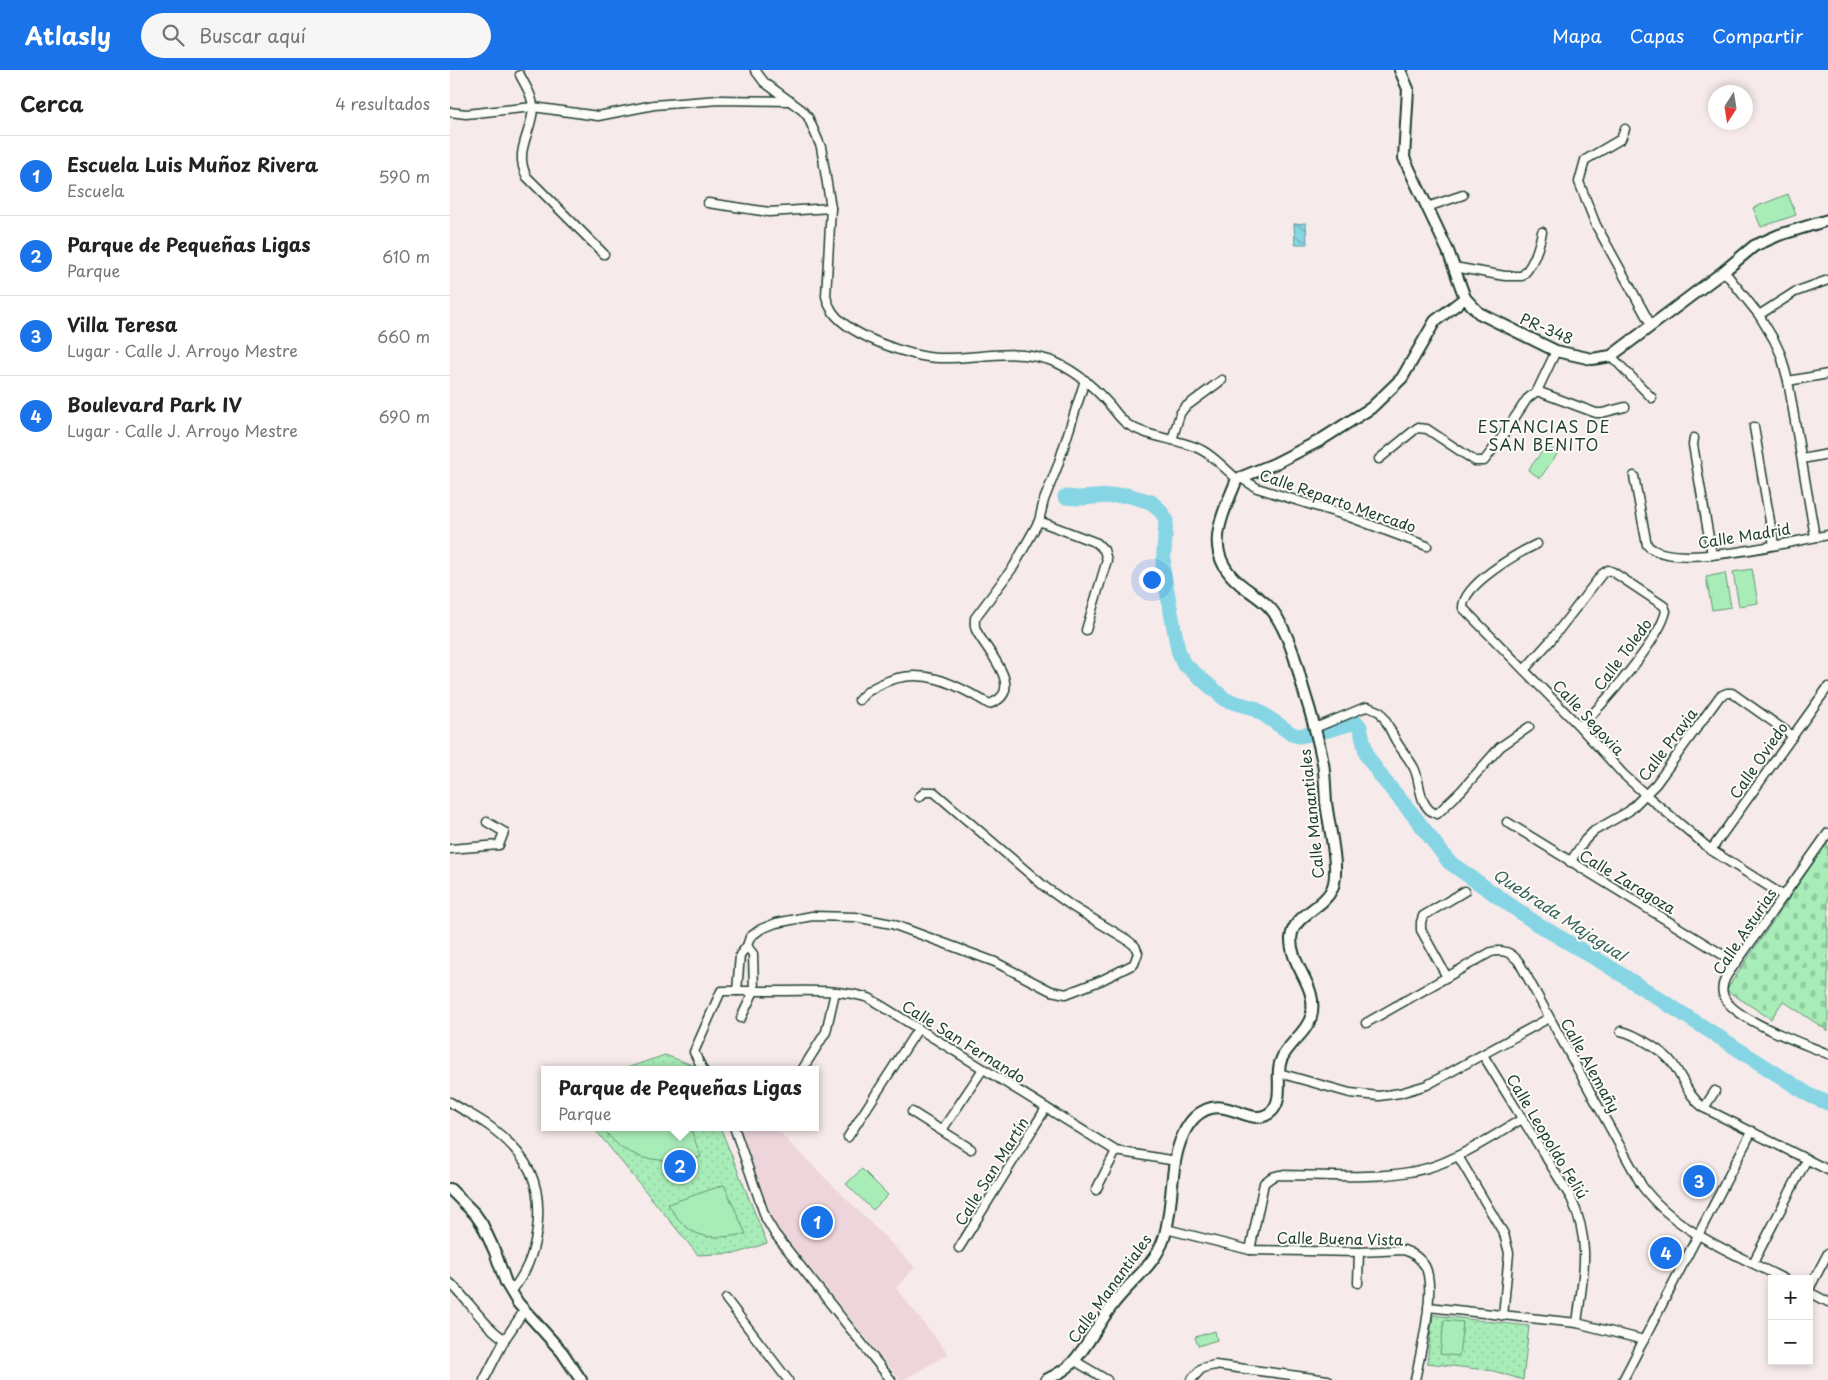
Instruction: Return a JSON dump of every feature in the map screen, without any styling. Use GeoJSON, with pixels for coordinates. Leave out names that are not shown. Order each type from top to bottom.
{"type":"FeatureCollection","features":[{"type":"Feature","properties":{"kind":"street","name":"Calle Reparto Mercado"},"geometry":{"type":"LineString","coordinates":[[755,70],[764,82],[792,101],[808,117],[821,148],[831,208],[826,296],[830,308],[850,328],[883,344],[924,357],[950,358],[1019,353],[1063,366],[1085,380],[1096,390],[1124,422],[1148,434],[1196,447],[1239,479],[1257,488],[1348,516],[1427,546]]}},
{"type":"Feature","properties":{"kind":"street","name":"PR-348"},"geometry":{"type":"LineString","coordinates":[[1400,70],[1408,89],[1404,158],[1454,267],[1465,298],[1479,313],[1556,351],[1592,360],[1611,356]]}},
{"type":"Feature","properties":{"kind":"street"},"geometry":{"type":"LineString","coordinates":[[520,75],[529,91],[533,107],[523,149],[522,169],[527,177],[604,254]]}},
{"type":"Feature","properties":{"kind":"street"},"geometry":{"type":"LineString","coordinates":[[450,112],[466,114],[533,107],[598,116],[654,105],[719,100],[792,101]]}},
{"type":"Feature","properties":{"kind":"street"},"geometry":{"type":"LineString","coordinates":[[1625,129],[1621,138],[1585,160],[1579,182],[1596,225],[1651,325]]}},
{"type":"Feature","properties":{"kind":"street"},"geometry":{"type":"LineString","coordinates":[[1427,207],[1463,195]]}},
{"type":"Feature","properties":{"kind":"street"},"geometry":{"type":"LineString","coordinates":[[708,203],[769,212],[831,208]]}},
{"type":"Feature","properties":{"kind":"street"},"geometry":{"type":"LineString","coordinates":[[1652,398],[1611,356],[1724,271],[1754,246],[1779,235],[1828,220]]}},
{"type":"Feature","properties":{"kind":"street"},"geometry":{"type":"LineString","coordinates":[[1454,267],[1505,276],[1522,276],[1526,273],[1534,258],[1542,232]]}},
{"type":"Feature","properties":{"kind":"street"},"geometry":{"type":"LineString","coordinates":[[1724,271],[1759,316],[1782,355],[1815,537]]}},
{"type":"Feature","properties":{"kind":"street"},"geometry":{"type":"LineString","coordinates":[[1759,316],[1795,292],[1828,280]]}},
{"type":"Feature","properties":{"kind":"street"},"geometry":{"type":"LineString","coordinates":[[1239,479],[1319,442],[1371,408],[1402,378],[1435,321],[1465,298]]}},
{"type":"Feature","properties":{"kind":"street"},"geometry":{"type":"LineString","coordinates":[[1379,459],[1417,428],[1421,428],[1427,429],[1475,461],[1484,461],[1527,399],[1537,391],[1556,351]]}},
{"type":"Feature","properties":{"kind":"street"},"geometry":{"type":"LineString","coordinates":[[1788,381],[1828,374]]}},
{"type":"Feature","properties":{"kind":"street"},"geometry":{"type":"LineString","coordinates":[[860,700],[869,690],[893,678],[922,675],[973,694],[989,704],[999,699],[1003,694],[1005,682],[1002,669],[976,629],[975,618],[1014,566],[1039,521],[1044,500],[1058,465],[1085,380]]}},
{"type":"Feature","properties":{"kind":"street"},"geometry":{"type":"LineString","coordinates":[[1172,440],[1180,414],[1184,408],[1222,380]]}},
{"type":"Feature","properties":{"kind":"street"},"geometry":{"type":"LineString","coordinates":[[1537,391],[1596,413],[1625,407]]}},
{"type":"Feature","properties":{"kind":"street"},"geometry":{"type":"LineString","coordinates":[[1754,427],[1774,545]]}},
{"type":"Feature","properties":{"kind":"street"},"geometry":{"type":"LineString","coordinates":[[1694,438],[1693,444],[1712,555]]}},
{"type":"Feature","properties":{"kind":"street"},"geometry":{"type":"LineString","coordinates":[[1802,459],[1828,454]]}},
{"type":"Feature","properties":{"kind":"street","name":"Calle Madrid"},"geometry":{"type":"LineString","coordinates":[[1634,476],[1647,545],[1650,549],[1660,554],[1712,555],[1828,535]]}},
{"type":"Feature","properties":{"kind":"street","name":"Calle Manantiales"},"geometry":{"type":"LineString","coordinates":[[1046,1380],[1062,1371],[1075,1360],[1115,1301],[1133,1283],[1158,1250],[1166,1229],[1176,1161],[1186,1127],[1204,1109],[1217,1106],[1253,1117],[1260,1117],[1271,1111],[1277,1102],[1282,1058],[1310,1020],[1312,1006],[1311,991],[1292,948],[1292,932],[1297,922],[1329,895],[1334,883],[1334,860],[1323,766],[1315,728],[1291,646],[1281,623],[1269,606],[1226,571],[1221,561],[1217,539],[1220,524],[1239,479]]}},
{"type":"Feature","properties":{"kind":"street"},"geometry":{"type":"LineString","coordinates":[[1039,521],[1097,543],[1104,550],[1107,560],[1086,630]]}},
{"type":"Feature","properties":{"kind":"street","name":"Calle Segovia"},"geometry":{"type":"LineString","coordinates":[[1537,544],[1522,550],[1496,568],[1467,594],[1463,608],[1580,727],[1623,774],[1646,795],[1711,850],[1784,896]]}},
{"type":"Feature","properties":{"kind":"street","name":"Calle Toledo"},"geometry":{"type":"LineString","coordinates":[[1524,670],[1551,640],[1602,574],[1608,570],[1614,572],[1664,606],[1666,611],[1662,625],[1638,660],[1580,727]]}},
{"type":"Feature","properties":{"kind":"street","name":"Calle Oviedo"},"geometry":{"type":"LineString","coordinates":[[1711,850],[1828,686]]}},
{"type":"Feature","properties":{"kind":"street","name":"Calle Pravia"},"geometry":{"type":"LineString","coordinates":[[1570,862],[1585,840],[1594,831],[1629,811],[1656,784],[1720,696],[1732,693],[1793,736]]}},
{"type":"Feature","properties":{"kind":"street"},"geometry":{"type":"LineString","coordinates":[[1315,728],[1363,708],[1368,707],[1380,712],[1394,738],[1415,769],[1420,795],[1432,812],[1437,814],[1500,747],[1529,726]]}},
{"type":"Feature","properties":{"kind":"street"},"geometry":{"type":"LineString","coordinates":[[737,991],[740,955],[754,933],[776,923],[812,916],[855,917],[892,924],[995,962],[1051,991],[1059,993],[1074,993],[1134,964],[1138,953],[1135,946],[1126,939],[1073,908],[1045,887],[934,792],[926,792],[919,797]]}},
{"type":"Feature","properties":{"kind":"street"},"geometry":{"type":"LineString","coordinates":[[450,849],[499,846],[504,832],[487,822]]}},
{"type":"Feature","properties":{"kind":"street","name":"Calle Zaragoza"},"geometry":{"type":"LineString","coordinates":[[1507,822],[1736,963]]}},
{"type":"Feature","properties":{"kind":"street","name":"Calle Asturias"},"geometry":{"type":"LineString","coordinates":[[1828,833],[1723,982],[1723,995],[1726,1002],[1732,1008],[1752,1021],[1828,1054]]}},
{"type":"Feature","properties":{"kind":"street"},"geometry":{"type":"LineString","coordinates":[[1447,977],[1421,930],[1421,922],[1427,913],[1465,891]]}},
{"type":"Feature","properties":{"kind":"street"},"geometry":{"type":"LineString","coordinates":[[741,1018],[754,991],[753,954],[747,946]]}},
{"type":"Feature","properties":{"kind":"street","name":"Calle Alemañy"},"geometry":{"type":"LineString","coordinates":[[1366,1023],[1491,952],[1498,950],[1509,952],[1519,962],[1642,1186],[1656,1204],[1698,1235],[1776,1275]]}},
{"type":"Feature","properties":{"kind":"street","name":"Calle San Fernando"},"geometry":{"type":"LineString","coordinates":[[701,1066],[694,1052],[720,991],[849,993],[869,998],[1116,1151],[1176,1161]]}},
{"type":"Feature","properties":{"kind":"street"},"geometry":{"type":"LineString","coordinates":[[805,1066],[826,1032],[835,992]]}},
{"type":"Feature","properties":{"kind":"street"},"geometry":{"type":"LineString","coordinates":[[1279,1073],[1350,1093],[1368,1096],[1408,1092],[1427,1086],[1549,1018]]}},
{"type":"Feature","properties":{"kind":"street"},"geometry":{"type":"LineString","coordinates":[[848,1137],[918,1029]]}},
{"type":"Feature","properties":{"kind":"street"},"geometry":{"type":"LineString","coordinates":[[1621,1031],[1628,1033],[1665,1055],[1674,1064],[1695,1102],[1828,1170]]}},
{"type":"Feature","properties":{"kind":"street","name":"Calle Leopoldo Feliú"},"geometry":{"type":"LineString","coordinates":[[1484,1054],[1579,1214],[1583,1230],[1585,1257],[1577,1323]]}},
{"type":"Feature","properties":{"kind":"street"},"geometry":{"type":"LineString","coordinates":[[942,1130],[984,1069]]}},
{"type":"Feature","properties":{"kind":"street"},"geometry":{"type":"LineString","coordinates":[[1704,1108],[1715,1091]]}},
{"type":"Feature","properties":{"kind":"street"},"geometry":{"type":"LineString","coordinates":[[450,1102],[492,1127],[516,1150],[535,1179],[539,1216],[533,1250],[527,1268],[511,1292]]}},
{"type":"Feature","properties":{"kind":"street","name":"Calle San Martín"},"geometry":{"type":"LineString","coordinates":[[959,1248],[1046,1108]]}},
{"type":"Feature","properties":{"kind":"street"},"geometry":{"type":"LineString","coordinates":[[912,1112],[971,1149]]}},
{"type":"Feature","properties":{"kind":"street"},"geometry":{"type":"LineString","coordinates":[[1250,1250],[1264,1183],[1272,1177],[1280,1175],[1395,1174],[1428,1168],[1458,1156],[1522,1119]]}},
{"type":"Feature","properties":{"kind":"street"},"geometry":{"type":"LineString","coordinates":[[735,1131],[766,1219],[775,1234],[891,1380]]}},
{"type":"Feature","properties":{"kind":"street"},"geometry":{"type":"LineString","coordinates":[[1623,1380],[1752,1131]]}},
{"type":"Feature","properties":{"kind":"street"},"geometry":{"type":"LineString","coordinates":[[1096,1190],[1116,1151]]}},
{"type":"Feature","properties":{"kind":"street"},"geometry":{"type":"LineString","coordinates":[[1458,1156],[1508,1244],[1509,1253],[1503,1316]]}},
{"type":"Feature","properties":{"kind":"street"},"geometry":{"type":"LineString","coordinates":[[1753,1263],[1807,1159]]}},
{"type":"Feature","properties":{"kind":"street"},"geometry":{"type":"LineString","coordinates":[[450,1189],[475,1214],[482,1224],[495,1252],[501,1273],[524,1311],[562,1352],[581,1380]]}},
{"type":"Feature","properties":{"kind":"street","name":"Calle Buena Vista"},"geometry":{"type":"LineString","coordinates":[[1166,1229],[1250,1250],[1359,1252],[1404,1250],[1417,1256],[1424,1265],[1429,1282],[1428,1307],[1415,1380]]}},
{"type":"Feature","properties":{"kind":"street"},"geometry":{"type":"LineString","coordinates":[[1358,1283],[1359,1252]]}},
{"type":"Feature","properties":{"kind":"street"},"geometry":{"type":"LineString","coordinates":[[1813,1282],[1828,1253]]}},
{"type":"Feature","properties":{"kind":"street"},"geometry":{"type":"LineString","coordinates":[[450,1283],[468,1300],[496,1335],[505,1339]]}},
{"type":"Feature","properties":{"kind":"street"},"geometry":{"type":"LineString","coordinates":[[1813,1293],[1828,1302]]}},
{"type":"Feature","properties":{"kind":"street"},"geometry":{"type":"LineString","coordinates":[[726,1299],[788,1380]]}},
{"type":"Feature","properties":{"kind":"street"},"geometry":{"type":"LineString","coordinates":[[1428,1307],[1577,1323],[1644,1340]]}},
{"type":"Feature","properties":{"kind":"street"},"geometry":{"type":"LineString","coordinates":[[484,1380],[505,1339],[524,1311]]}},
{"type":"Feature","properties":{"kind":"street"},"geometry":{"type":"LineString","coordinates":[[1075,1360],[1107,1380]]}},
{"type":"Feature","properties":{"kind":"street"},"geometry":{"type":"LineString","coordinates":[[1191,1380],[1202,1368],[1214,1365],[1328,1380]]}},
{"type":"Feature","properties":{"kind":"shaded area"},"geometry":{"type":"Polygon","coordinates":[[[740,1131],[778,1131],[915,1267],[896,1288],[948,1354],[900,1380],[775,1225],[740,1131]]]}},
{"type":"Feature","properties":{"kind":"green space"},"geometry":{"type":"Polygon","coordinates":[[[1788,194],[1796,215],[1761,227],[1753,208],[1788,194]]]}},
{"type":"Feature","properties":{"kind":"green space"},"geometry":{"type":"Polygon","coordinates":[[[1547,445],[1558,453],[1540,478],[1528,470],[1547,445]]]}},
{"type":"Feature","properties":{"kind":"green space"},"geometry":{"type":"Polygon","coordinates":[[[1752,569],[1758,603],[1739,606],[1733,572],[1752,569]]]}},
{"type":"Feature","properties":{"kind":"green space"},"geometry":{"type":"Polygon","coordinates":[[[1725,573],[1731,607],[1712,610],[1706,577],[1725,573]]]}},
{"type":"Feature","properties":{"kind":"green space"},"geometry":{"type":"Polygon","coordinates":[[[1826,844],[1828,845],[1828,1031],[1783,1001],[1771,1019],[1726,990],[1826,844]]]}},
{"type":"Feature","properties":{"kind":"green space"},"geometry":{"type":"Polygon","coordinates":[[[665,1055],[695,1066],[633,1066],[665,1055]]]}},
{"type":"Feature","properties":{"kind":"green space"},"geometry":{"type":"Polygon","coordinates":[[[596,1131],[722,1131],[767,1243],[738,1253],[698,1255],[596,1131]]]}},
{"type":"Feature","properties":{"kind":"green space"},"geometry":{"type":"Polygon","coordinates":[[[604,1131],[691,1131],[701,1157],[677,1162],[643,1158],[621,1148],[604,1131]]]}},
{"type":"Feature","properties":{"kind":"green space"},"geometry":{"type":"Polygon","coordinates":[[[862,1169],[888,1195],[873,1210],[846,1184],[862,1169]]]}},
{"type":"Feature","properties":{"kind":"green space"},"geometry":{"type":"Polygon","coordinates":[[[724,1185],[746,1234],[720,1237],[701,1235],[684,1225],[668,1204],[724,1185]]]}},
{"type":"Feature","properties":{"kind":"green space"},"geometry":{"type":"Polygon","coordinates":[[[1433,1315],[1529,1326],[1523,1380],[1494,1371],[1427,1363],[1433,1315]]]}},
{"type":"Feature","properties":{"kind":"green space"},"geometry":{"type":"Polygon","coordinates":[[[1444,1320],[1463,1322],[1459,1356],[1440,1354],[1444,1320]]]}},
{"type":"Feature","properties":{"kind":"green space"},"geometry":{"type":"Polygon","coordinates":[[[1215,1331],[1217,1340],[1198,1346],[1195,1337],[1215,1331]]]}},
{"type":"Feature","properties":{"kind":"water"},"geometry":{"type":"Polygon","coordinates":[[[1306,223],[1307,244],[1295,244],[1294,224],[1306,223]]]}},
{"type":"Feature","properties":{"kind":"waterway","name":"Quebrada Majagual"},"geometry":{"type":"LineString","coordinates":[[1065,497],[1127,495],[1151,502],[1159,509],[1166,519],[1163,569],[1178,650],[1183,663],[1226,700],[1254,708],[1292,734],[1299,736],[1310,734]]}},
{"type":"Feature","properties":{"kind":"waterway","name":"Quebrada Majagual"},"geometry":{"type":"LineString","coordinates":[[1321,732],[1356,722],[1360,727],[1367,756],[1449,862],[1537,924],[1605,964],[1811,1096],[1828,1103]]}},
{"type":"Feature","properties":{"kind":"place","name":"Parque de Pequeñas Ligas"},"geometry":{"type":"Point","coordinates":[680,1166]}},
{"type":"Feature","properties":{"kind":"place","name":"Villa Teresa"},"geometry":{"type":"Point","coordinates":[1699,1181]}},
{"type":"Feature","properties":{"kind":"place","name":"Escuela Luis Muñoz Rivera"},"geometry":{"type":"Point","coordinates":[817,1222]}},
{"type":"Feature","properties":{"kind":"place","name":"Boulevard Park IV"},"geometry":{"type":"Point","coordinates":[1666,1253]}},
{"type":"Feature","properties":{"kind":"district","name":"ESTANCIAS DE SAN BENITO"},"geometry":{"type":"Point","coordinates":[1544,435]}}]}
